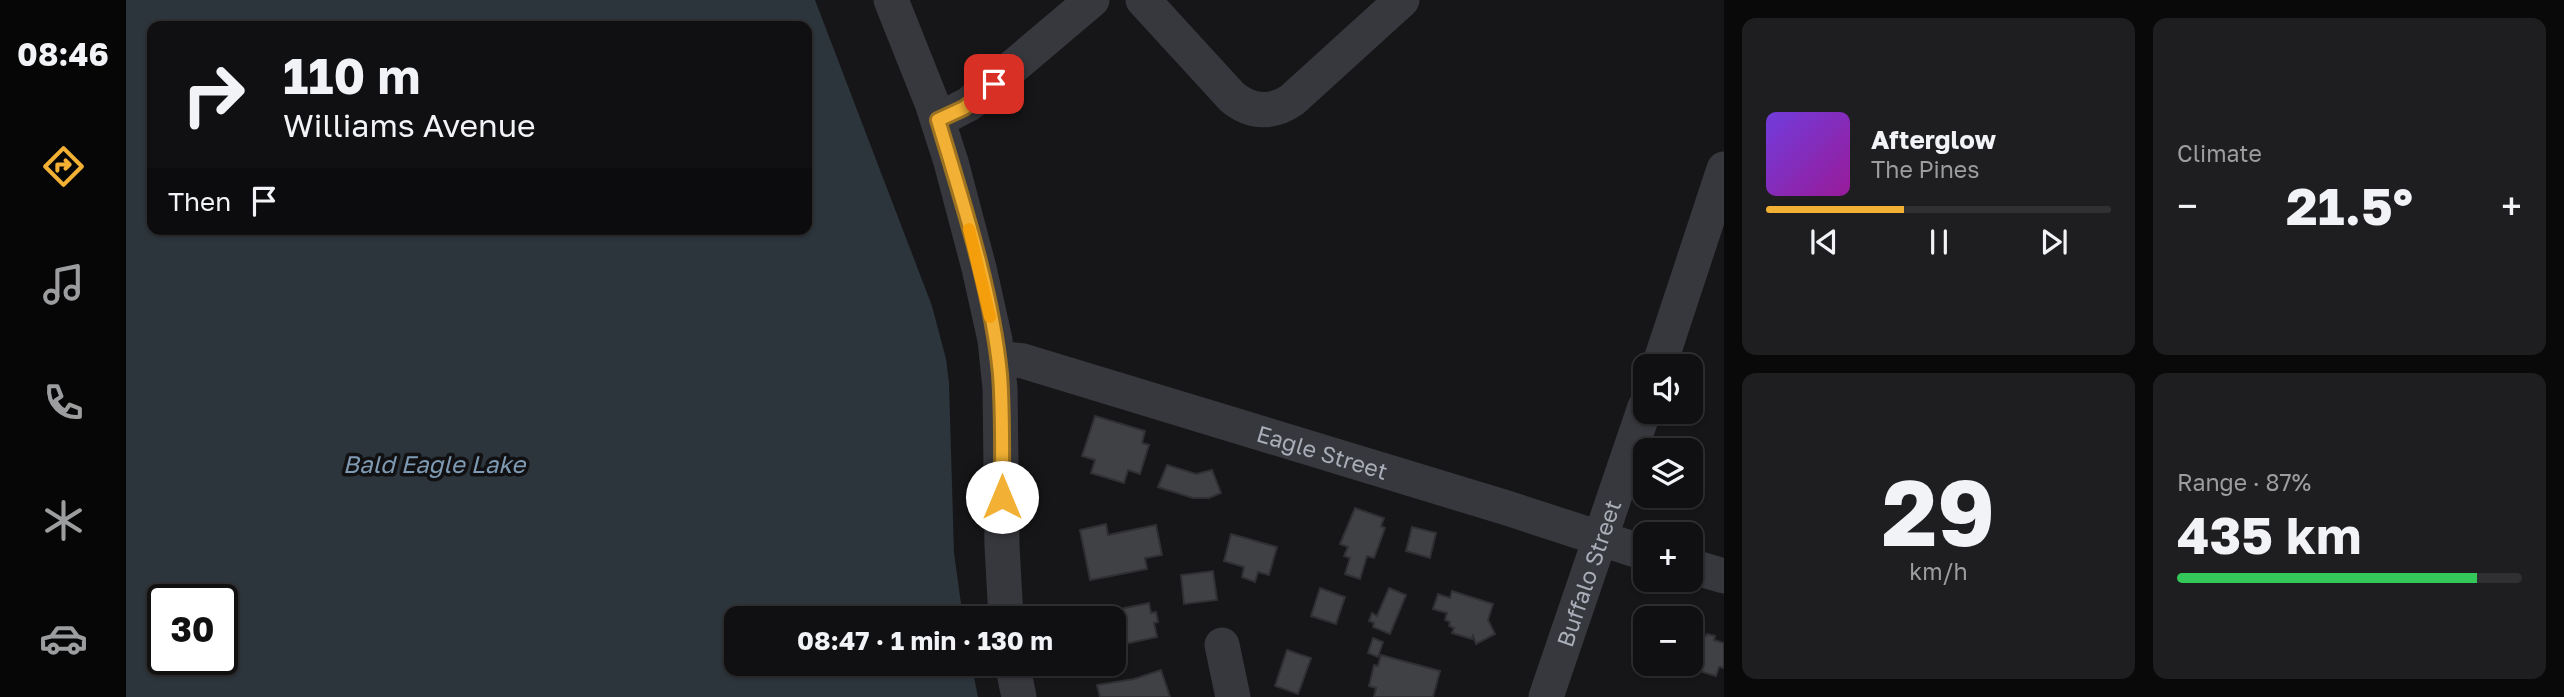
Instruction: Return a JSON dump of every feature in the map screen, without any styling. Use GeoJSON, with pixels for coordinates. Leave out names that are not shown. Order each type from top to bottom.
{"type":"FeatureCollection","features":[{"type":"Feature","properties":{"kind":"street"},"geometry":{"type":"LineString","coordinates":[[891,0],[938,120],[979,268],[998,358],[1005,606]]}},
{"type":"Feature","properties":{"kind":"street"},"geometry":{"type":"LineString","coordinates":[[938,120],[969,104],[1092,0]]}},
{"type":"Feature","properties":{"kind":"street"},"geometry":{"type":"LineString","coordinates":[[1143,0],[1232,97],[1247,107],[1268,111],[1292,100],[1402,0]]}},
{"type":"Feature","properties":{"kind":"street"},"geometry":{"type":"LineString","coordinates":[[1663,354],[1724,169]]}},
{"type":"Feature","properties":{"kind":"street","name":"Eagle Street"},"geometry":{"type":"LineString","coordinates":[[998,358],[1023,361],[1633,548]]}},
{"type":"Feature","properties":{"kind":"street","name":"Buffalo Street"},"geometry":{"type":"LineString","coordinates":[[1546,697],[1639,424]]}},
{"type":"Feature","properties":{"kind":"street"},"geometry":{"type":"LineString","coordinates":[[1703,570],[1724,576]]}},
{"type":"Feature","properties":{"kind":"street"},"geometry":{"type":"LineString","coordinates":[[1222,645],[1233,697]]}},
{"type":"Feature","properties":{"kind":"street"},"geometry":{"type":"LineString","coordinates":[[1015,676],[1019,697]]}},
{"type":"Feature","properties":{"kind":"water","name":"Bald Eagle Lake"},"geometry":{"type":"Polygon","coordinates":[[[126,0],[815,0],[932,306],[946,359],[954,553],[961,606],[724,606],[724,676],[974,676],[978,697],[126,697],[126,0]]]}},
{"type":"Feature","properties":{"kind":"building"},"geometry":{"type":"Polygon","coordinates":[[[1095,416],[1145,431],[1142,443],[1149,445],[1140,474],[1128,470],[1124,483],[1091,473],[1095,460],[1082,456],[1095,416]]]}},
{"type":"Feature","properties":{"kind":"building"},"geometry":{"type":"Polygon","coordinates":[[[1167,465],[1196,474],[1212,470],[1221,493],[1209,498],[1193,498],[1158,487],[1167,465]]]}},
{"type":"Feature","properties":{"kind":"building"},"geometry":{"type":"Polygon","coordinates":[[[1355,508],[1384,518],[1381,526],[1385,528],[1374,558],[1367,556],[1360,579],[1345,574],[1350,558],[1344,556],[1348,547],[1340,544],[1355,508]]]}},
{"type":"Feature","properties":{"kind":"building"},"geometry":{"type":"Polygon","coordinates":[[[1106,524],[1108,535],[1156,525],[1162,555],[1145,558],[1147,569],[1090,580],[1080,530],[1106,524]]]}},
{"type":"Feature","properties":{"kind":"building"},"geometry":{"type":"Polygon","coordinates":[[[1412,527],[1436,533],[1430,558],[1406,551],[1412,527]]]}},
{"type":"Feature","properties":{"kind":"building"},"geometry":{"type":"Polygon","coordinates":[[[1231,534],[1277,547],[1269,575],[1258,572],[1255,582],[1242,577],[1244,567],[1224,561],[1231,534]]]}},
{"type":"Feature","properties":{"kind":"building"},"geometry":{"type":"Polygon","coordinates":[[[1213,571],[1217,600],[1184,604],[1181,575],[1213,571]]]}},
{"type":"Feature","properties":{"kind":"building"},"geometry":{"type":"Polygon","coordinates":[[[1320,588],[1345,597],[1336,624],[1311,616],[1320,588]]]}},
{"type":"Feature","properties":{"kind":"building"},"geometry":{"type":"Polygon","coordinates":[[[1389,588],[1406,595],[1390,634],[1373,627],[1374,623],[1369,621],[1372,613],[1377,616],[1389,588]]]}},
{"type":"Feature","properties":{"kind":"building"},"geometry":{"type":"Polygon","coordinates":[[[1452,591],[1493,604],[1488,620],[1495,634],[1476,644],[1473,636],[1472,639],[1452,633],[1454,628],[1445,620],[1447,613],[1433,609],[1438,594],[1450,598],[1452,591]]]}},
{"type":"Feature","properties":{"kind":"building"},"geometry":{"type":"Polygon","coordinates":[[[1149,603],[1151,613],[1156,612],[1158,622],[1154,623],[1157,637],[1126,644],[1126,608],[1149,603]]]}},
{"type":"Feature","properties":{"kind":"building"},"geometry":{"type":"Polygon","coordinates":[[[1707,634],[1724,643],[1724,668],[1719,667],[1716,676],[1703,672],[1703,635],[1707,634]]]}},
{"type":"Feature","properties":{"kind":"building"},"geometry":{"type":"Polygon","coordinates":[[[1373,638],[1383,642],[1378,657],[1368,653],[1373,638]]]}},
{"type":"Feature","properties":{"kind":"building"},"geometry":{"type":"Polygon","coordinates":[[[1287,650],[1311,658],[1298,694],[1275,686],[1287,650]]]}},
{"type":"Feature","properties":{"kind":"building"},"geometry":{"type":"Polygon","coordinates":[[[1381,655],[1440,671],[1433,697],[1374,697],[1376,688],[1369,686],[1374,665],[1378,666],[1381,655]]]}},
{"type":"Feature","properties":{"kind":"building"},"geometry":{"type":"Polygon","coordinates":[[[1161,670],[1170,697],[1100,697],[1097,685],[1134,679],[1161,670]]]}},
{"type":"Feature","properties":{"kind":"slow traffic"},"geometry":{"type":"LineString","coordinates":[[969,229],[990,317]]}},
{"type":"Feature","properties":{"kind":"route"},"geometry":{"type":"LineString","coordinates":[[994,84],[964,108],[938,120],[959,190],[995,340],[1000,388],[1002,497]]}}]}
